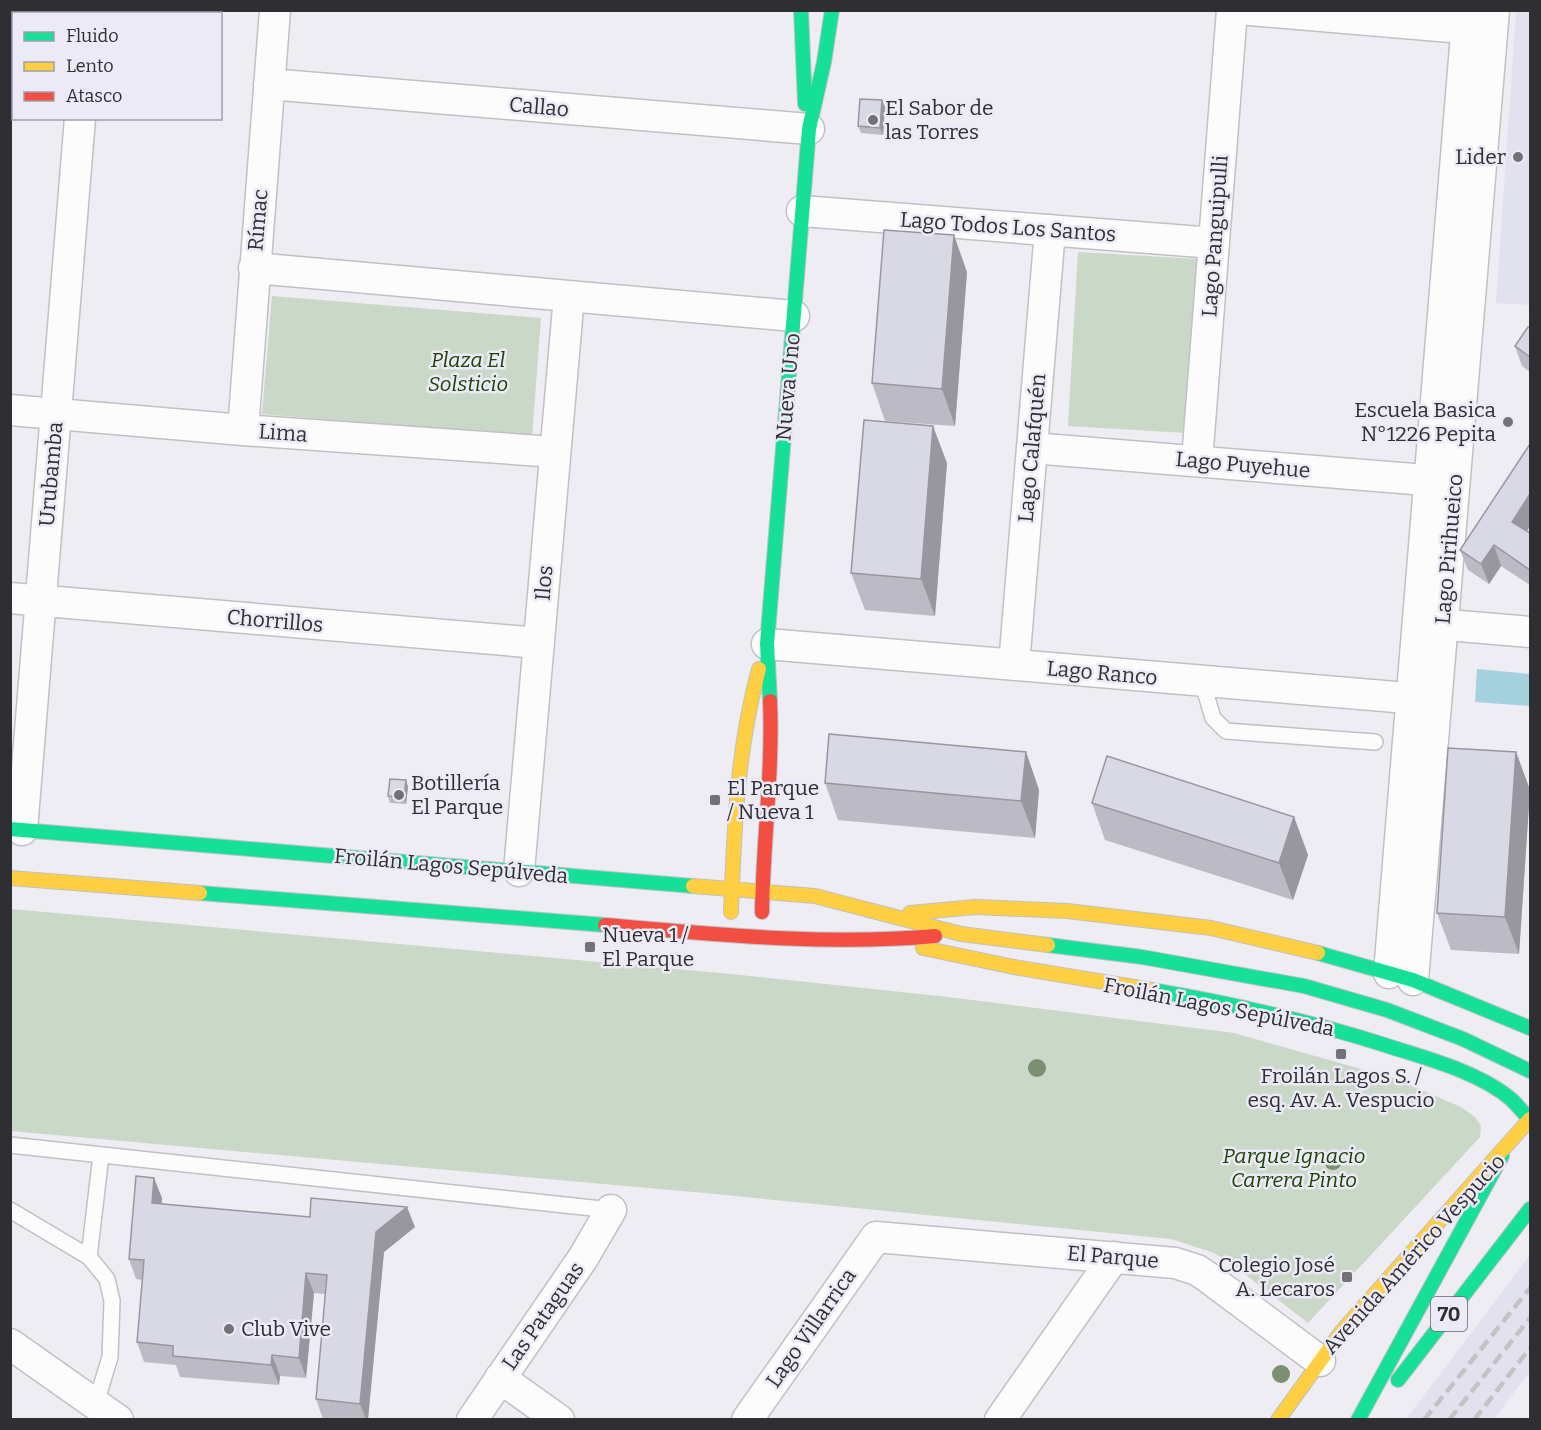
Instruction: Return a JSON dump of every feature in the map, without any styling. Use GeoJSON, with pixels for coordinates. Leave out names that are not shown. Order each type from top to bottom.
{"type":"FeatureCollection","features":[{"type":"Feature","properties":{"kind":"main road","name":"Nueva Uno"},"geometry":{"type":"LineString","coordinates":[[801,10],[803,87],[809,129]]}},
{"type":"Feature","properties":{"kind":"main road","name":"Nueva Uno"},"geometry":{"type":"LineString","coordinates":[[762,935],[763,856],[771,727],[767,644],[809,129],[824,62],[832,10]]}},
{"type":"Feature","properties":{"kind":"main road","name":"Nueva Uno"},"geometry":{"type":"LineString","coordinates":[[731,934],[734,820],[741,743],[753,688],[767,644]]}},
{"type":"Feature","properties":{"kind":"main road","name":"Froilán Lagos Sepúlveda"},"geometry":{"type":"LineString","coordinates":[[16,830],[353,863],[519,871],[815,896],[961,934],[1142,957],[1304,986],[1387,1010],[1463,1039],[1530,1071]]}},
{"type":"Feature","properties":{"kind":"main road","name":"Froilán Lagos Sepúlveda"},"geometry":{"type":"LineString","coordinates":[[10,878],[350,899],[731,934],[836,940],[890,940],[961,934]]}},
{"type":"Feature","properties":{"kind":"main road","name":"Froilán Lagos Sepúlveda"},"geometry":{"type":"LineString","coordinates":[[890,915],[975,907],[1066,910],[1210,928],[1350,961],[1401,977],[1530,1028]]}},
{"type":"Feature","properties":{"kind":"main road","name":"Froilán Lagos Sepúlveda"},"geometry":{"type":"LineString","coordinates":[[890,940],[982,962],[1292,1017],[1419,1056],[1474,1078],[1499,1090],[1512,1100],[1530,1120]]}},
{"type":"Feature","properties":{"kind":"main road","name":"Avenida Américo Vespucio"},"geometry":{"type":"LineString","coordinates":[[1278,1419],[1342,1331],[1387,1279],[1502,1156],[1530,1120]]}},
{"type":"Feature","properties":{"kind":"main road"},"geometry":{"type":"LineString","coordinates":[[1358,1419],[1502,1156]]}},
{"type":"Feature","properties":{"kind":"main road","name":"70"},"geometry":{"type":"LineString","coordinates":[[1367,1419],[1530,1209]]}},
{"type":"Feature","properties":{"kind":"street","name":"Rímac"},"geometry":{"type":"LineString","coordinates":[[243,430],[275,10]]}},
{"type":"Feature","properties":{"kind":"street","name":"Lago Panguipulli"},"geometry":{"type":"LineString","coordinates":[[1197,461],[1232,10]]}},
{"type":"Feature","properties":{"kind":"street"},"geometry":{"type":"LineString","coordinates":[[1250,10],[1480,20]]}},
{"type":"Feature","properties":{"kind":"street","name":"Lago Pirihueico"},"geometry":{"type":"LineString","coordinates":[[1401,977],[1480,20]]}},
{"type":"Feature","properties":{"kind":"street","name":"Callao"},"geometry":{"type":"LineString","coordinates":[[269,84],[809,129]]}},
{"type":"Feature","properties":{"kind":"street","name":"Urubamba"},"geometry":{"type":"LineString","coordinates":[[16,830],[57,414],[80,120]]}},
{"type":"Feature","properties":{"kind":"street","name":"Lago Todos Los Santos"},"geometry":{"type":"LineString","coordinates":[[802,211],[1214,243]]}},
{"type":"Feature","properties":{"kind":"street","name":"Lago Calafquén"},"geometry":{"type":"LineString","coordinates":[[1014,665],[1050,230]]}},
{"type":"Feature","properties":{"kind":"street"},"geometry":{"type":"LineString","coordinates":[[254,268],[794,316]]}},
{"type":"Feature","properties":{"kind":"street","name":"Ilos"},"geometry":{"type":"LineString","coordinates":[[519,871],[569,296]]}},
{"type":"Feature","properties":{"kind":"street","name":"Lima"},"geometry":{"type":"LineString","coordinates":[[10,410],[243,430],[555,452]]}},
{"type":"Feature","properties":{"kind":"street","name":"Lago Puyehue"},"geometry":{"type":"LineString","coordinates":[[1032,448],[1442,481]]}},
{"type":"Feature","properties":{"kind":"street","name":"Chorrillos"},"geometry":{"type":"LineString","coordinates":[[10,598],[539,643]]}},
{"type":"Feature","properties":{"kind":"street"},"geometry":{"type":"LineString","coordinates":[[1430,624],[1530,632]]}},
{"type":"Feature","properties":{"kind":"street","name":"Lago Ranco"},"geometry":{"type":"LineString","coordinates":[[767,644],[1424,700]]}},
{"type":"Feature","properties":{"kind":"street","name":"Las Pataguas"},"geometry":{"type":"LineString","coordinates":[[472,1419],[584,1258],[611,1210]]}},
{"type":"Feature","properties":{"kind":"street","name":"El Parque"},"geometry":{"type":"LineString","coordinates":[[876,1237],[1175,1263],[1197,1270],[1320,1360]]}},
{"type":"Feature","properties":{"kind":"street","name":"Lago Villarrica"},"geometry":{"type":"LineString","coordinates":[[747,1419],[876,1237]]}},
{"type":"Feature","properties":{"kind":"street"},"geometry":{"type":"LineString","coordinates":[[1000,1419],[1114,1257]]}},
{"type":"Feature","properties":{"kind":"street"},"geometry":{"type":"LineString","coordinates":[[12,1347],[107,1411]]}},
{"type":"Feature","properties":{"kind":"street"},"geometry":{"type":"LineString","coordinates":[[500,1378],[559,1419]]}},
{"type":"Feature","properties":{"kind":"lane"},"geometry":{"type":"LineString","coordinates":[[1202,681],[1213,718],[1226,731],[1375,742]]}},
{"type":"Feature","properties":{"kind":"lane"},"geometry":{"type":"LineString","coordinates":[[10,1145],[611,1210]]}},
{"type":"Feature","properties":{"kind":"lane"},"geometry":{"type":"LineString","coordinates":[[89,1257],[101,1155]]}},
{"type":"Feature","properties":{"kind":"lane"},"geometry":{"type":"LineString","coordinates":[[10,1210],[89,1257],[106,1279],[112,1301],[107,1411]]}},
{"type":"Feature","properties":{"kind":"shaded area","name":"Lider"},"geometry":{"type":"Polygon","coordinates":[[[1516,11],[1530,11],[1530,305],[1496,303],[1516,11]]]}},
{"type":"Feature","properties":{"kind":"shaded area"},"geometry":{"type":"Polygon","coordinates":[[[1530,1255],[1530,1371],[1494,1419],[1406,1419],[1530,1255]]]}},
{"type":"Feature","properties":{"kind":"green space"},"geometry":{"type":"Polygon","coordinates":[[[1078,252],[1197,259],[1186,433],[1068,426],[1078,252]]]}},
{"type":"Feature","properties":{"kind":"green space","name":"Plaza El Solsticio"},"geometry":{"type":"Polygon","coordinates":[[[272,296],[541,318],[532,437],[262,414],[272,296]]]}},
{"type":"Feature","properties":{"kind":"green space","name":"Parque Ignacio Carrera Pinto"},"geometry":{"type":"Polygon","coordinates":[[[11,909],[731,974],[948,997],[1234,1033],[1393,1078],[1461,1107],[1475,1117],[1481,1126],[1480,1137],[1308,1323],[1214,1253],[1171,1239],[705,1193],[11,1131],[11,909]]]}},
{"type":"Feature","properties":{"kind":"water"},"geometry":{"type":"Polygon","coordinates":[[[1477,669],[1530,674],[1530,706],[1475,702],[1477,669]]]}},
{"type":"Feature","properties":{"kind":"building","name":"El Sabor de las Torres"},"geometry":{"type":"Polygon","coordinates":[[[860,99],[882,100],[880,128],[858,126],[860,99]]]}},
{"type":"Feature","properties":{"kind":"building"},"geometry":{"type":"Polygon","coordinates":[[[884,230],[954,235],[942,389],[872,383],[884,230]]]}},
{"type":"Feature","properties":{"kind":"building"},"geometry":{"type":"Polygon","coordinates":[[[1528,327],[1530,328],[1530,357],[1515,346],[1528,327]]]}},
{"type":"Feature","properties":{"kind":"building"},"geometry":{"type":"Polygon","coordinates":[[[864,420],[933,426],[921,579],[851,573],[864,420]]]}},
{"type":"Feature","properties":{"kind":"building"},"geometry":{"type":"Polygon","coordinates":[[[1530,444],[1530,494],[1512,522],[1530,533],[1530,570],[1494,545],[1481,564],[1460,550],[1530,444]]]}},
{"type":"Feature","properties":{"kind":"building"},"geometry":{"type":"Polygon","coordinates":[[[829,734],[1026,752],[1021,801],[825,783],[829,734]]]}},
{"type":"Feature","properties":{"kind":"building"},"geometry":{"type":"Polygon","coordinates":[[[1448,748],[1516,752],[1505,917],[1437,913],[1448,748]]]}},
{"type":"Feature","properties":{"kind":"building"},"geometry":{"type":"Polygon","coordinates":[[[1107,756],[1294,817],[1279,863],[1092,803],[1107,756]]]}},
{"type":"Feature","properties":{"kind":"building"},"geometry":{"type":"Polygon","coordinates":[[[390,779],[406,780],[404,797],[388,796],[390,779]]]}},
{"type":"Feature","properties":{"kind":"building","name":"Club Vive"},"geometry":{"type":"Polygon","coordinates":[[[136,1176],[154,1178],[152,1203],[310,1217],[311,1198],[407,1207],[376,1232],[360,1404],[316,1399],[327,1275],[306,1273],[299,1358],[272,1355],[271,1365],[173,1356],[173,1346],[137,1342],[144,1260],[129,1259],[136,1176]]]}},
{"type":"Feature","properties":{"kind":"railway"},"geometry":{"type":"LineString","coordinates":[[1424,1420],[1530,1288]]}},
{"type":"Feature","properties":{"kind":"railway"},"geometry":{"type":"LineString","coordinates":[[1449,1420],[1530,1318]]}},
{"type":"Feature","properties":{"kind":"railway"},"geometry":{"type":"LineString","coordinates":[[1474,1420],[1530,1348]]}},
{"type":"Feature","properties":{"kind":"traffic: fast"},"geometry":{"type":"LineString","coordinates":[[801,10],[805,104]]}},
{"type":"Feature","properties":{"kind":"traffic: fast"},"geometry":{"type":"LineString","coordinates":[[770,701],[767,644],[809,129],[824,62],[832,10]]}},
{"type":"Feature","properties":{"kind":"traffic: fast"},"geometry":{"type":"LineString","coordinates":[[10,829],[693,886]]}},
{"type":"Feature","properties":{"kind":"traffic: fast"},"geometry":{"type":"LineString","coordinates":[[200,893],[605,925]]}},
{"type":"Feature","properties":{"kind":"traffic: fast"},"geometry":{"type":"LineString","coordinates":[[1048,945],[1142,957],[1304,986],[1387,1010],[1463,1039],[1530,1071]]}},
{"type":"Feature","properties":{"kind":"traffic: fast"},"geometry":{"type":"LineString","coordinates":[[1318,953],[1413,980],[1530,1028]]}},
{"type":"Feature","properties":{"kind":"traffic: fast"},"geometry":{"type":"LineString","coordinates":[[1152,990],[1302,1021],[1438,1062],[1499,1090],[1512,1100],[1530,1120]]}},
{"type":"Feature","properties":{"kind":"traffic: fast"},"geometry":{"type":"LineString","coordinates":[[1358,1420],[1502,1156]]}},
{"type":"Feature","properties":{"kind":"traffic: fast"},"geometry":{"type":"LineString","coordinates":[[1398,1380],[1530,1209]]}},
{"type":"Feature","properties":{"kind":"traffic: slow"},"geometry":{"type":"LineString","coordinates":[[731,912],[735,820],[741,759],[759,669]]}},
{"type":"Feature","properties":{"kind":"traffic: slow"},"geometry":{"type":"LineString","coordinates":[[10,878],[200,893]]}},
{"type":"Feature","properties":{"kind":"traffic: slow"},"geometry":{"type":"LineString","coordinates":[[693,886],[815,896],[961,934],[1048,945]]}},
{"type":"Feature","properties":{"kind":"traffic: slow"},"geometry":{"type":"LineString","coordinates":[[910,913],[975,907],[1067,911],[1211,928],[1318,953]]}},
{"type":"Feature","properties":{"kind":"traffic: slow"},"geometry":{"type":"LineString","coordinates":[[923,948],[1014,967],[1152,990]]}},
{"type":"Feature","properties":{"kind":"traffic: slow"},"geometry":{"type":"LineString","coordinates":[[1278,1420],[1342,1331],[1530,1119]]}},
{"type":"Feature","properties":{"kind":"traffic: jam"},"geometry":{"type":"LineString","coordinates":[[762,912],[771,728],[770,701]]}},
{"type":"Feature","properties":{"kind":"traffic: jam"},"geometry":{"type":"LineString","coordinates":[[605,925],[811,939],[894,939],[935,936]]}},
{"type":"Feature","properties":{"kind":"place","name":"El Sabor de las Torres"},"geometry":{"type":"Point","coordinates":[873,120]}},
{"type":"Feature","properties":{"kind":"place","name":"Lider"},"geometry":{"type":"Point","coordinates":[1518,157]}},
{"type":"Feature","properties":{"kind":"place","name":"Escuela Basica N°1226 Pepita"},"geometry":{"type":"Point","coordinates":[1508,422]}},
{"type":"Feature","properties":{"kind":"place","name":"Botillería El Parque"},"geometry":{"type":"Point","coordinates":[399,795]}},
{"type":"Feature","properties":{"kind":"place","name":"El Parque / Nueva 1"},"geometry":{"type":"Point","coordinates":[715,800]}},
{"type":"Feature","properties":{"kind":"place","name":"Nueva 1 / El Parque"},"geometry":{"type":"Point","coordinates":[590,947]}},
{"type":"Feature","properties":{"kind":"place","name":"Froilán Lagos S. / esq. Av. A. Vespucio"},"geometry":{"type":"Point","coordinates":[1341,1054]}},
{"type":"Feature","properties":{"kind":"place","name":"Colegio José A. Lecaros"},"geometry":{"type":"Point","coordinates":[1347,1277]}},
{"type":"Feature","properties":{"kind":"place","name":"Club Vive"},"geometry":{"type":"Point","coordinates":[229,1329]}}]}
